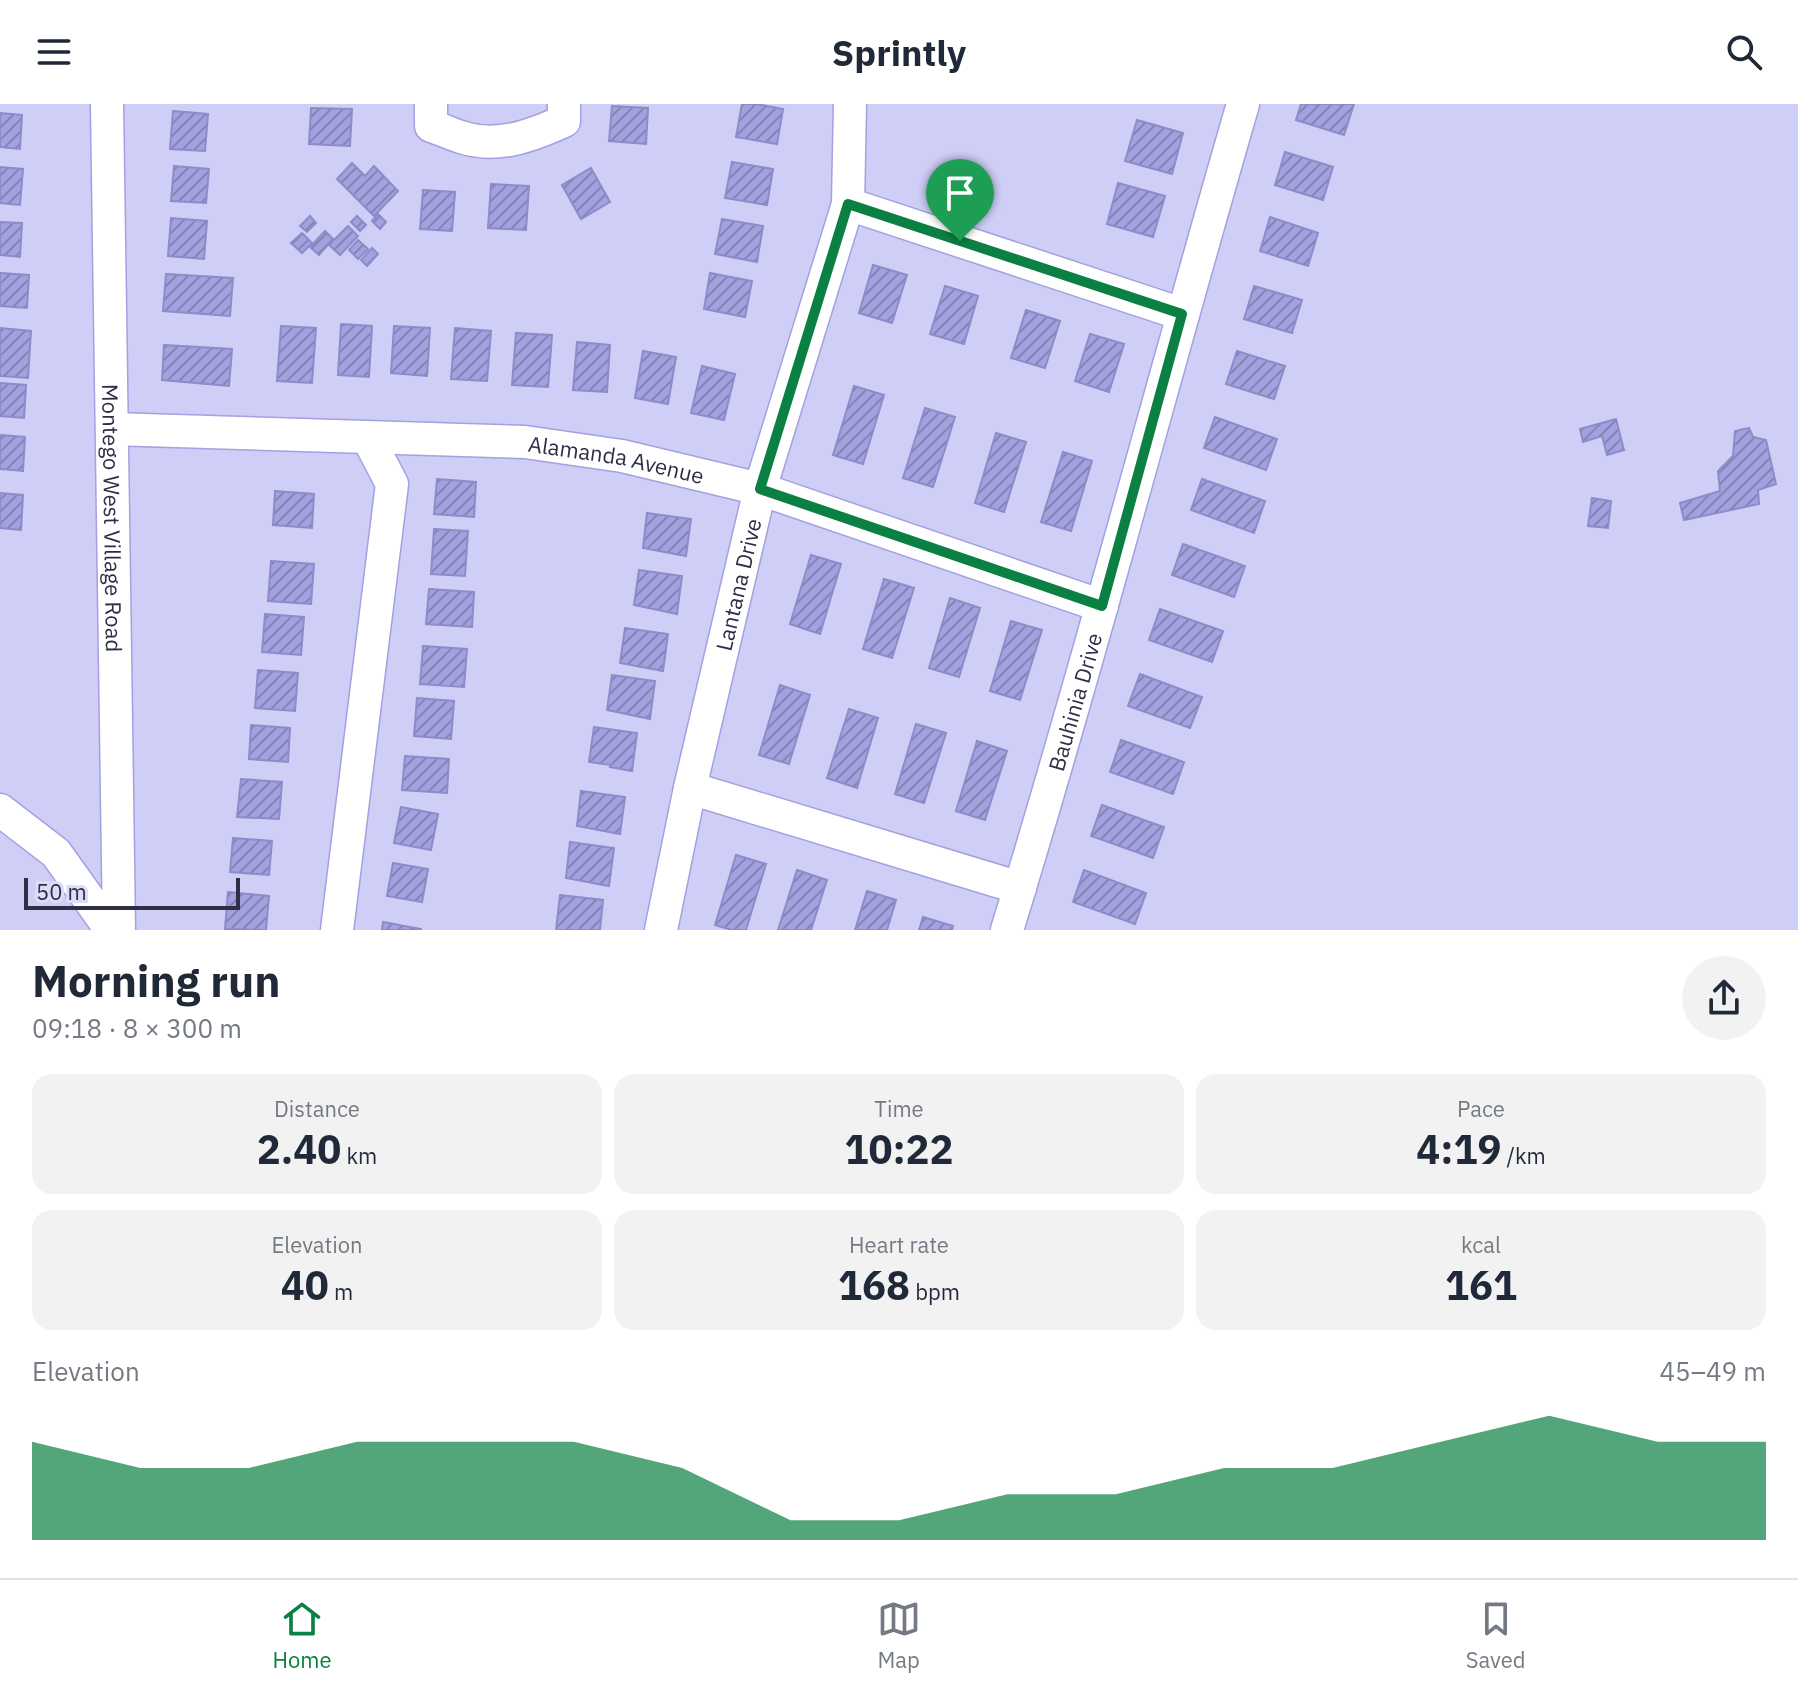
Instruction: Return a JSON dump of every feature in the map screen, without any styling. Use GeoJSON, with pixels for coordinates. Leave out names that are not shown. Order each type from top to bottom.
{"type":"FeatureCollection","features":[{"type":"Feature","properties":{"kind":"street","name":"Montego West Village Road"},"geometry":{"type":"LineString","coordinates":[[107,104],[119,930]]}},
{"type":"Feature","properties":{"kind":"street"},"geometry":{"type":"LineString","coordinates":[[431,104],[431,126],[464,138],[498,142],[533,136],[564,121],[564,104]]}},
{"type":"Feature","properties":{"kind":"street","name":"Lantana Drive"},"geometry":{"type":"LineString","coordinates":[[661,930],[745,547],[848,204],[850,104]]}},
{"type":"Feature","properties":{"kind":"street","name":"Bauhinia Drive"},"geometry":{"type":"LineString","coordinates":[[1007,930],[1243,104]]}},
{"type":"Feature","properties":{"kind":"street"},"geometry":{"type":"LineString","coordinates":[[848,204],[1182,314]]}},
{"type":"Feature","properties":{"kind":"street","name":"Alamanda Avenue"},"geometry":{"type":"LineString","coordinates":[[112,429],[525,442],[622,456],[760,489],[1102,606]]}},
{"type":"Feature","properties":{"kind":"street"},"geometry":{"type":"LineString","coordinates":[[337,930],[392,484],[368,438]]}},
{"type":"Feature","properties":{"kind":"street"},"geometry":{"type":"LineString","coordinates":[[690,788],[1020,888]]}},
{"type":"Feature","properties":{"kind":"street"},"geometry":{"type":"LineString","coordinates":[[0,810],[56,853],[111,930]]}},
{"type":"Feature","properties":{"kind":"building"},"geometry":{"type":"Polygon","coordinates":[[[742,104],[783,109],[777,144],[736,137],[742,104]]]}},
{"type":"Feature","properties":{"kind":"building"},"geometry":{"type":"Polygon","coordinates":[[[1301,104],[1354,104],[1344,135],[1296,120],[1301,104]]]}},
{"type":"Feature","properties":{"kind":"building"},"geometry":{"type":"Polygon","coordinates":[[[612,106],[648,108],[646,144],[609,141],[612,106]]]}},
{"type":"Feature","properties":{"kind":"building"},"geometry":{"type":"Polygon","coordinates":[[[311,108],[352,109],[350,146],[309,144],[311,108]]]}},
{"type":"Feature","properties":{"kind":"building"},"geometry":{"type":"Polygon","coordinates":[[[173,111],[208,114],[205,151],[170,149],[173,111]]]}},
{"type":"Feature","properties":{"kind":"building"},"geometry":{"type":"Polygon","coordinates":[[[0,113],[22,115],[20,149],[0,147],[0,113]]]}},
{"type":"Feature","properties":{"kind":"building"},"geometry":{"type":"Polygon","coordinates":[[[1137,120],[1183,133],[1172,174],[1125,161],[1137,120]]]}},
{"type":"Feature","properties":{"kind":"building"},"geometry":{"type":"Polygon","coordinates":[[[1285,152],[1333,167],[1323,200],[1275,185],[1285,152]]]}},
{"type":"Feature","properties":{"kind":"building"},"geometry":{"type":"Polygon","coordinates":[[[732,162],[773,169],[767,205],[725,198],[732,162]]]}},
{"type":"Feature","properties":{"kind":"building"},"geometry":{"type":"Polygon","coordinates":[[[352,163],[365,176],[374,166],[398,191],[374,216],[337,179],[352,163]]]}},
{"type":"Feature","properties":{"kind":"building"},"geometry":{"type":"Polygon","coordinates":[[[174,166],[209,169],[206,203],[171,201],[174,166]]]}},
{"type":"Feature","properties":{"kind":"building"},"geometry":{"type":"Polygon","coordinates":[[[0,167],[23,169],[20,205],[0,203],[0,167]]]}},
{"type":"Feature","properties":{"kind":"building"},"geometry":{"type":"Polygon","coordinates":[[[591,168],[610,202],[581,219],[562,185],[591,168]]]}},
{"type":"Feature","properties":{"kind":"building"},"geometry":{"type":"Polygon","coordinates":[[[1118,183],[1165,196],[1153,237],[1107,224],[1118,183]]]}},
{"type":"Feature","properties":{"kind":"building"},"geometry":{"type":"Polygon","coordinates":[[[491,184],[529,186],[526,230],[488,228],[491,184]]]}},
{"type":"Feature","properties":{"kind":"building"},"geometry":{"type":"Polygon","coordinates":[[[423,190],[455,192],[452,231],[420,229],[423,190]]]}},
{"type":"Feature","properties":{"kind":"building"},"geometry":{"type":"Polygon","coordinates":[[[378,214],[386,222],[380,229],[372,221],[378,214]]]}},
{"type":"Feature","properties":{"kind":"building"},"geometry":{"type":"Polygon","coordinates":[[[310,216],[316,223],[307,232],[300,226],[310,216]]]}},
{"type":"Feature","properties":{"kind":"building"},"geometry":{"type":"Polygon","coordinates":[[[357,216],[366,225],[360,231],[351,222],[357,216]]]}},
{"type":"Feature","properties":{"kind":"building"},"geometry":{"type":"Polygon","coordinates":[[[1270,217],[1318,233],[1308,266],[1260,251],[1270,217]]]}},
{"type":"Feature","properties":{"kind":"building"},"geometry":{"type":"Polygon","coordinates":[[[171,218],[207,221],[204,259],[168,256],[171,218]]]}},
{"type":"Feature","properties":{"kind":"building"},"geometry":{"type":"Polygon","coordinates":[[[722,219],[763,226],[757,262],[715,254],[722,219]]]}},
{"type":"Feature","properties":{"kind":"building"},"geometry":{"type":"Polygon","coordinates":[[[0,222],[22,223],[20,257],[0,255],[0,222]]]}},
{"type":"Feature","properties":{"kind":"building"},"geometry":{"type":"Polygon","coordinates":[[[348,226],[358,236],[340,255],[329,245],[348,226]]]}},
{"type":"Feature","properties":{"kind":"building"},"geometry":{"type":"Polygon","coordinates":[[[325,231],[333,239],[319,255],[310,247],[325,231]]]}},
{"type":"Feature","properties":{"kind":"building"},"geometry":{"type":"Polygon","coordinates":[[[302,233],[312,243],[302,253],[291,243],[302,233]]]}},
{"type":"Feature","properties":{"kind":"building"},"geometry":{"type":"Polygon","coordinates":[[[358,240],[368,249],[358,259],[349,250],[358,240]]]}},
{"type":"Feature","properties":{"kind":"building"},"geometry":{"type":"Polygon","coordinates":[[[372,248],[378,254],[367,266],[361,260],[372,248]]]}},
{"type":"Feature","properties":{"kind":"building"},"geometry":{"type":"Polygon","coordinates":[[[873,265],[907,275],[892,323],[859,313],[873,265]]]}},
{"type":"Feature","properties":{"kind":"building"},"geometry":{"type":"Polygon","coordinates":[[[0,273],[29,275],[27,308],[0,306],[0,273]]]}},
{"type":"Feature","properties":{"kind":"building"},"geometry":{"type":"Polygon","coordinates":[[[710,273],[752,281],[745,317],[704,309],[710,273]]]}},
{"type":"Feature","properties":{"kind":"building"},"geometry":{"type":"Polygon","coordinates":[[[166,274],[233,278],[230,316],[163,311],[166,274]]]}},
{"type":"Feature","properties":{"kind":"building"},"geometry":{"type":"Polygon","coordinates":[[[945,286],[978,296],[964,344],[930,334],[945,286]]]}},
{"type":"Feature","properties":{"kind":"building"},"geometry":{"type":"Polygon","coordinates":[[[1254,286],[1302,300],[1292,333],[1244,319],[1254,286]]]}},
{"type":"Feature","properties":{"kind":"building"},"geometry":{"type":"Polygon","coordinates":[[[1026,310],[1060,321],[1045,368],[1011,358],[1026,310]]]}},
{"type":"Feature","properties":{"kind":"building"},"geometry":{"type":"Polygon","coordinates":[[[341,324],[372,326],[369,377],[338,375],[341,324]]]}},
{"type":"Feature","properties":{"kind":"building"},"geometry":{"type":"Polygon","coordinates":[[[281,326],[316,328],[312,383],[277,381],[281,326]]]}},
{"type":"Feature","properties":{"kind":"building"},"geometry":{"type":"Polygon","coordinates":[[[394,326],[430,328],[427,376],[391,373],[394,326]]]}},
{"type":"Feature","properties":{"kind":"building"},"geometry":{"type":"Polygon","coordinates":[[[0,328],[31,331],[28,378],[0,376],[0,328]]]}},
{"type":"Feature","properties":{"kind":"building"},"geometry":{"type":"Polygon","coordinates":[[[455,328],[491,331],[487,381],[451,379],[455,328]]]}},
{"type":"Feature","properties":{"kind":"building"},"geometry":{"type":"Polygon","coordinates":[[[516,333],[552,335],[548,387],[512,385],[516,333]]]}},
{"type":"Feature","properties":{"kind":"building"},"geometry":{"type":"Polygon","coordinates":[[[1090,334],[1124,344],[1109,392],[1075,381],[1090,334]]]}},
{"type":"Feature","properties":{"kind":"building"},"geometry":{"type":"Polygon","coordinates":[[[577,342],[610,345],[607,392],[573,390],[577,342]]]}},
{"type":"Feature","properties":{"kind":"building"},"geometry":{"type":"Polygon","coordinates":[[[164,345],[232,349],[229,386],[162,380],[164,345]]]}},
{"type":"Feature","properties":{"kind":"building"},"geometry":{"type":"Polygon","coordinates":[[[643,351],[676,357],[668,404],[635,398],[643,351]]]}},
{"type":"Feature","properties":{"kind":"building"},"geometry":{"type":"Polygon","coordinates":[[[1237,351],[1285,366],[1274,399],[1226,384],[1237,351]]]}},
{"type":"Feature","properties":{"kind":"building"},"geometry":{"type":"Polygon","coordinates":[[[702,366],[735,374],[724,420],[691,413],[702,366]]]}},
{"type":"Feature","properties":{"kind":"building"},"geometry":{"type":"Polygon","coordinates":[[[0,383],[26,385],[24,418],[0,416],[0,383]]]}},
{"type":"Feature","properties":{"kind":"building"},"geometry":{"type":"Polygon","coordinates":[[[854,386],[884,395],[863,464],[833,455],[854,386]]]}},
{"type":"Feature","properties":{"kind":"building"},"geometry":{"type":"Polygon","coordinates":[[[925,408],[955,417],[933,487],[903,478],[925,408]]]}},
{"type":"Feature","properties":{"kind":"building"},"geometry":{"type":"Polygon","coordinates":[[[1215,417],[1277,439],[1266,470],[1204,448],[1215,417]]]}},
{"type":"Feature","properties":{"kind":"building"},"geometry":{"type":"Polygon","coordinates":[[[1616,419],[1624,450],[1607,455],[1602,436],[1583,442],[1580,429],[1616,419]]]}},
{"type":"Feature","properties":{"kind":"building"},"geometry":{"type":"Polygon","coordinates":[[[1749,428],[1753,437],[1766,440],[1776,484],[1758,490],[1759,504],[1684,520],[1680,503],[1720,491],[1718,471],[1733,456],[1735,431],[1749,428]]]}},
{"type":"Feature","properties":{"kind":"building"},"geometry":{"type":"Polygon","coordinates":[[[996,433],[1026,442],[1004,512],[975,503],[996,433]]]}},
{"type":"Feature","properties":{"kind":"building"},"geometry":{"type":"Polygon","coordinates":[[[0,435],[25,437],[23,471],[0,469],[0,435]]]}},
{"type":"Feature","properties":{"kind":"building"},"geometry":{"type":"Polygon","coordinates":[[[1063,452],[1092,461],[1071,531],[1041,522],[1063,452]]]}},
{"type":"Feature","properties":{"kind":"building"},"geometry":{"type":"Polygon","coordinates":[[[437,479],[476,482],[474,517],[434,514],[437,479]]]}},
{"type":"Feature","properties":{"kind":"building"},"geometry":{"type":"Polygon","coordinates":[[[1202,479],[1265,501],[1254,533],[1191,510],[1202,479]]]}},
{"type":"Feature","properties":{"kind":"building"},"geometry":{"type":"Polygon","coordinates":[[[275,491],[314,494],[312,528],[273,525],[275,491]]]}},
{"type":"Feature","properties":{"kind":"building"},"geometry":{"type":"Polygon","coordinates":[[[0,493],[23,495],[21,530],[0,528],[0,493]]]}},
{"type":"Feature","properties":{"kind":"building"},"geometry":{"type":"Polygon","coordinates":[[[1592,498],[1611,501],[1608,528],[1588,526],[1592,498]]]}},
{"type":"Feature","properties":{"kind":"building"},"geometry":{"type":"Polygon","coordinates":[[[647,513],[691,519],[686,556],[643,548],[647,513]]]}},
{"type":"Feature","properties":{"kind":"building"},"geometry":{"type":"Polygon","coordinates":[[[434,529],[468,531],[465,576],[431,574],[434,529]]]}},
{"type":"Feature","properties":{"kind":"building"},"geometry":{"type":"Polygon","coordinates":[[[1183,544],[1245,566],[1234,597],[1172,575],[1183,544]]]}},
{"type":"Feature","properties":{"kind":"building"},"geometry":{"type":"Polygon","coordinates":[[[811,555],[841,564],[820,634],[790,624],[811,555]]]}},
{"type":"Feature","properties":{"kind":"building"},"geometry":{"type":"Polygon","coordinates":[[[271,561],[314,564],[311,604],[268,601],[271,561]]]}},
{"type":"Feature","properties":{"kind":"building"},"geometry":{"type":"Polygon","coordinates":[[[639,570],[682,576],[677,614],[634,605],[639,570]]]}},
{"type":"Feature","properties":{"kind":"building"},"geometry":{"type":"Polygon","coordinates":[[[884,579],[914,588],[892,658],[863,649],[884,579]]]}},
{"type":"Feature","properties":{"kind":"building"},"geometry":{"type":"Polygon","coordinates":[[[429,589],[474,592],[472,627],[426,624],[429,589]]]}},
{"type":"Feature","properties":{"kind":"building"},"geometry":{"type":"Polygon","coordinates":[[[950,598],[980,608],[959,677],[929,668],[950,598]]]}},
{"type":"Feature","properties":{"kind":"building"},"geometry":{"type":"Polygon","coordinates":[[[1160,609],[1223,631],[1212,662],[1149,640],[1160,609]]]}},
{"type":"Feature","properties":{"kind":"building"},"geometry":{"type":"Polygon","coordinates":[[[265,614],[304,617],[301,655],[262,652],[265,614]]]}},
{"type":"Feature","properties":{"kind":"building"},"geometry":{"type":"Polygon","coordinates":[[[1011,621],[1042,630],[1020,700],[990,691],[1011,621]]]}},
{"type":"Feature","properties":{"kind":"building"},"geometry":{"type":"Polygon","coordinates":[[[625,628],[668,634],[663,671],[620,663],[625,628]]]}},
{"type":"Feature","properties":{"kind":"building"},"geometry":{"type":"Polygon","coordinates":[[[423,646],[467,649],[464,687],[420,684],[423,646]]]}},
{"type":"Feature","properties":{"kind":"building"},"geometry":{"type":"Polygon","coordinates":[[[258,670],[298,673],[295,711],[255,708],[258,670]]]}},
{"type":"Feature","properties":{"kind":"building"},"geometry":{"type":"Polygon","coordinates":[[[1140,674],[1202,697],[1190,728],[1128,706],[1140,674]]]}},
{"type":"Feature","properties":{"kind":"building"},"geometry":{"type":"Polygon","coordinates":[[[612,675],[655,681],[650,719],[607,710],[612,675]]]}},
{"type":"Feature","properties":{"kind":"building"},"geometry":{"type":"Polygon","coordinates":[[[780,685],[810,695],[789,764],[759,755],[780,685]]]}},
{"type":"Feature","properties":{"kind":"building"},"geometry":{"type":"Polygon","coordinates":[[[417,698],[454,701],[451,739],[414,736],[417,698]]]}},
{"type":"Feature","properties":{"kind":"building"},"geometry":{"type":"Polygon","coordinates":[[[849,709],[878,718],[857,788],[827,778],[849,709]]]}},
{"type":"Feature","properties":{"kind":"building"},"geometry":{"type":"Polygon","coordinates":[[[916,724],[946,733],[924,803],[895,794],[916,724]]]}},
{"type":"Feature","properties":{"kind":"building"},"geometry":{"type":"Polygon","coordinates":[[[251,725],[290,728],[288,762],[249,759],[251,725]]]}},
{"type":"Feature","properties":{"kind":"building"},"geometry":{"type":"Polygon","coordinates":[[[594,727],[637,733],[632,771],[589,762],[594,727]]]}},
{"type":"Feature","properties":{"kind":"building"},"geometry":{"type":"Polygon","coordinates":[[[1121,740],[1184,762],[1173,794],[1110,772],[1121,740]]]}},
{"type":"Feature","properties":{"kind":"building"},"geometry":{"type":"Polygon","coordinates":[[[977,741],[1007,751],[985,820],[956,811],[977,741]]]}},
{"type":"Feature","properties":{"kind":"building"},"geometry":{"type":"Polygon","coordinates":[[[405,756],[449,759],[447,793],[402,790],[405,756]]]}},
{"type":"Feature","properties":{"kind":"building"},"geometry":{"type":"Polygon","coordinates":[[[241,779],[282,782],[279,819],[237,817],[241,779]]]}},
{"type":"Feature","properties":{"kind":"building"},"geometry":{"type":"Polygon","coordinates":[[[581,791],[625,797],[620,834],[577,826],[581,791]]]}},
{"type":"Feature","properties":{"kind":"building"},"geometry":{"type":"Polygon","coordinates":[[[1102,805],[1164,827],[1153,858],[1091,836],[1102,805]]]}},
{"type":"Feature","properties":{"kind":"building"},"geometry":{"type":"Polygon","coordinates":[[[401,807],[438,814],[431,850],[394,843],[401,807]]]}},
{"type":"Feature","properties":{"kind":"building"},"geometry":{"type":"Polygon","coordinates":[[[233,838],[272,841],[269,875],[230,872],[233,838]]]}},
{"type":"Feature","properties":{"kind":"building"},"geometry":{"type":"Polygon","coordinates":[[[570,842],[614,848],[609,886],[566,878],[570,842]]]}},
{"type":"Feature","properties":{"kind":"building"},"geometry":{"type":"Polygon","coordinates":[[[736,855],[766,864],[746,930],[715,925],[736,855]]]}},
{"type":"Feature","properties":{"kind":"building"},"geometry":{"type":"Polygon","coordinates":[[[393,863],[428,869],[422,902],[387,896],[393,863]]]}},
{"type":"Feature","properties":{"kind":"building"},"geometry":{"type":"Polygon","coordinates":[[[797,870],[827,880],[811,930],[778,930],[797,870]]]}},
{"type":"Feature","properties":{"kind":"building"},"geometry":{"type":"Polygon","coordinates":[[[1084,870],[1146,893],[1135,924],[1073,902],[1084,870]]]}},
{"type":"Feature","properties":{"kind":"building"},"geometry":{"type":"Polygon","coordinates":[[[867,891],[896,900],[887,930],[855,930],[867,891]]]}},
{"type":"Feature","properties":{"kind":"building"},"geometry":{"type":"Polygon","coordinates":[[[228,892],[269,896],[266,930],[225,929],[228,892]]]}},
{"type":"Feature","properties":{"kind":"building"},"geometry":{"type":"Polygon","coordinates":[[[560,895],[603,900],[600,930],[556,930],[560,895]]]}},
{"type":"Feature","properties":{"kind":"building"},"geometry":{"type":"Polygon","coordinates":[[[923,917],[953,926],[952,930],[919,930],[923,917]]]}},
{"type":"Feature","properties":{"kind":"building"},"geometry":{"type":"Polygon","coordinates":[[[383,922],[421,929],[421,930],[382,930],[383,922]]]}},
{"type":"Feature","properties":{"kind":"route"},"geometry":{"type":"LineString","coordinates":[[848,204],[960,241],[1182,314],[1102,606],[760,489],[848,204]]}}]}
